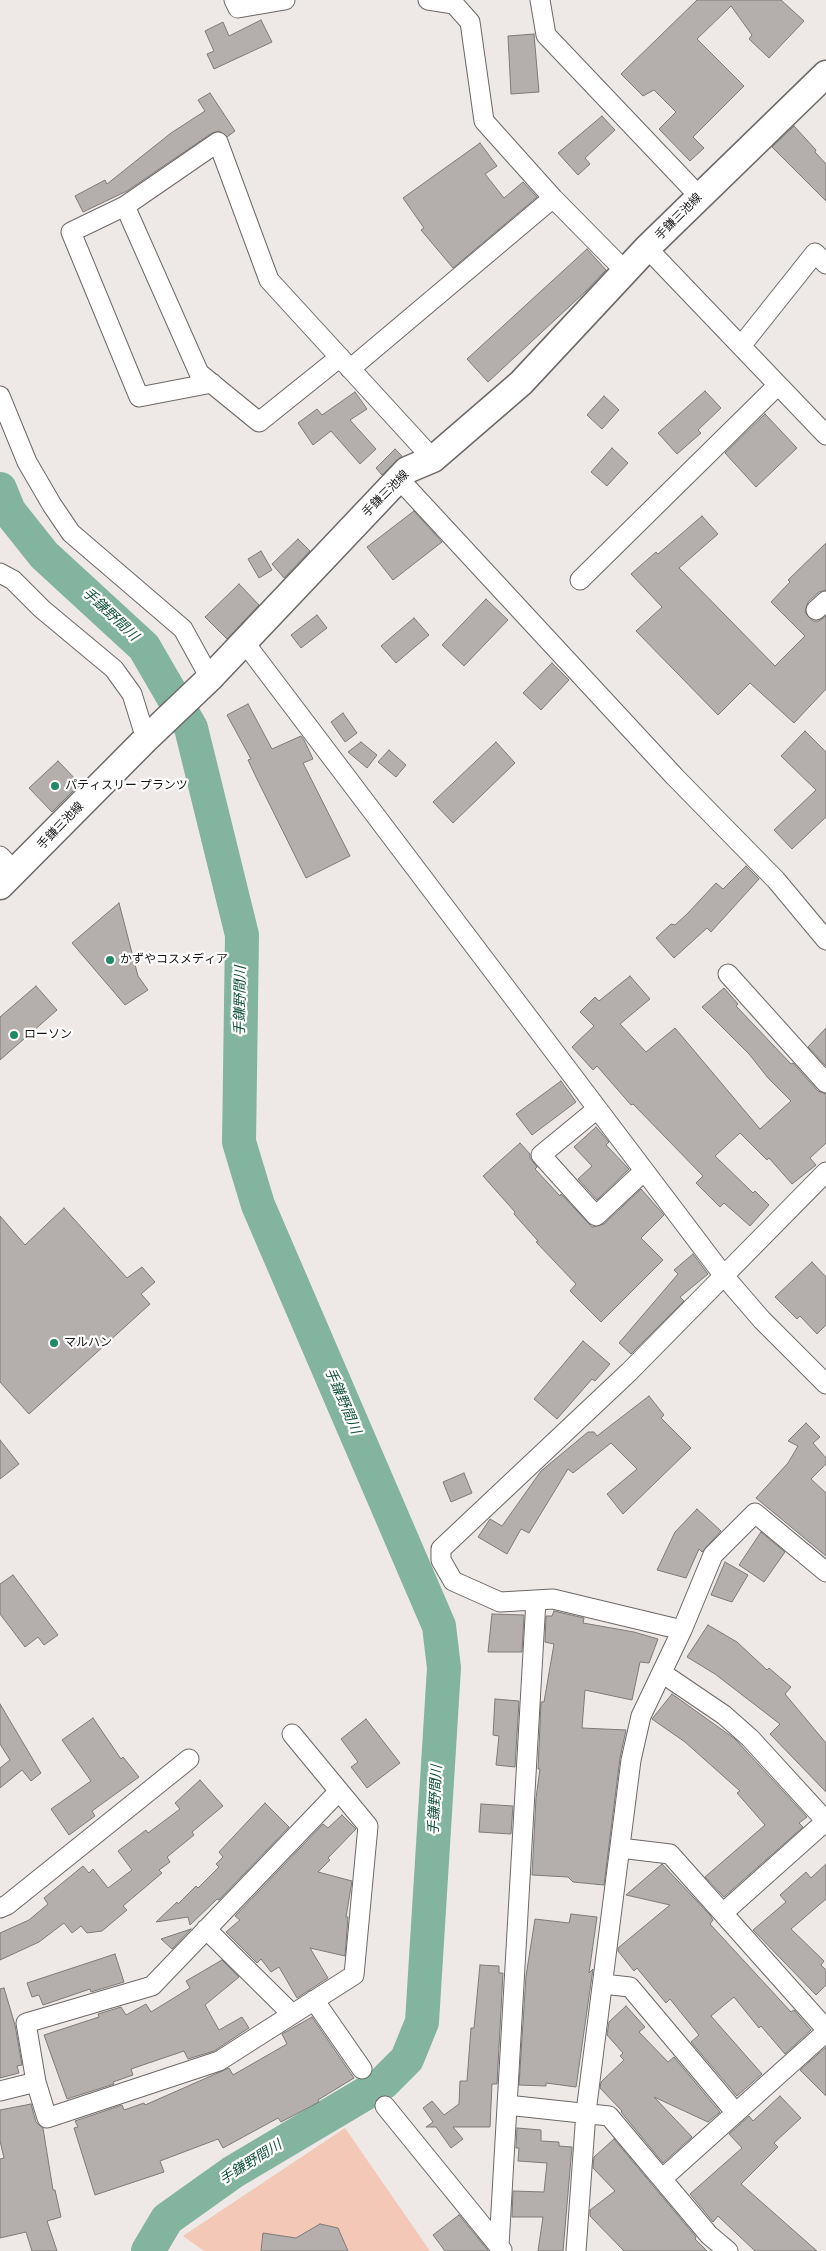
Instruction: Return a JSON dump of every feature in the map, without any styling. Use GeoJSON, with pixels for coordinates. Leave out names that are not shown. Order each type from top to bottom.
{"type":"FeatureCollection","features":[{"type":"Feature","properties":{"kind":"main road","name":"手鎌三池線"},"geometry":{"type":"LineString","coordinates":[[5,872],[245,643],[407,470],[433,459],[521,383],[647,248],[826,74]]}},
{"type":"Feature","properties":{"kind":"street"},"geometry":{"type":"LineString","coordinates":[[234,0],[238,8],[284,0]]}},
{"type":"Feature","properties":{"kind":"street"},"geometry":{"type":"LineString","coordinates":[[428,0],[454,4],[470,22],[484,121],[553,198],[626,272]]}},
{"type":"Feature","properties":{"kind":"street"},"geometry":{"type":"LineString","coordinates":[[540,0],[546,35],[700,197]]}},
{"type":"Feature","properties":{"kind":"street"},"geometry":{"type":"LineString","coordinates":[[212,383],[139,397],[71,232],[125,206],[218,142],[270,280],[433,459]]}},
{"type":"Feature","properties":{"kind":"street"},"geometry":{"type":"LineString","coordinates":[[125,206],[199,373],[259,422],[345,363],[553,198]]}},
{"type":"Feature","properties":{"kind":"street"},"geometry":{"type":"LineString","coordinates":[[647,248],[826,435]]}},
{"type":"Feature","properties":{"kind":"street"},"geometry":{"type":"LineString","coordinates":[[740,346],[815,253],[826,264]]}},
{"type":"Feature","properties":{"kind":"street"},"geometry":{"type":"LineString","coordinates":[[580,580],[778,385]]}},
{"type":"Feature","properties":{"kind":"street"},"geometry":{"type":"LineString","coordinates":[[0,396],[27,462],[71,533],[184,629],[210,678]]}},
{"type":"Feature","properties":{"kind":"street"},"geometry":{"type":"LineString","coordinates":[[399,479],[675,777],[776,880],[826,940]]}},
{"type":"Feature","properties":{"kind":"street"},"geometry":{"type":"LineString","coordinates":[[0,573],[13,580],[42,609],[114,668],[132,694],[146,739]]}},
{"type":"Feature","properties":{"kind":"street"},"geometry":{"type":"LineString","coordinates":[[245,643],[724,1276],[762,1320],[826,1384]]}},
{"type":"Feature","properties":{"kind":"street"},"geometry":{"type":"LineString","coordinates":[[728,974],[826,1083]]}},
{"type":"Feature","properties":{"kind":"street"},"geometry":{"type":"LineString","coordinates":[[597,1109],[540,1155],[596,1216],[644,1171]]}},
{"type":"Feature","properties":{"kind":"street"},"geometry":{"type":"LineString","coordinates":[[682,1630],[553,1599],[500,1602],[453,1581],[440,1560],[441,1549],[629,1372],[826,1172]]}},
{"type":"Feature","properties":{"kind":"street"},"geometry":{"type":"LineString","coordinates":[[576,2251],[586,2112],[631,1760],[642,1716],[682,1630],[713,1555],[755,1512],[826,1572]]}},
{"type":"Feature","properties":{"kind":"street"},"geometry":{"type":"LineString","coordinates":[[501,2248],[507,2105],[536,1600]]}},
{"type":"Feature","properties":{"kind":"street"},"geometry":{"type":"LineString","coordinates":[[662,1673],[737,1726],[826,1821],[723,1913]]}},
{"type":"Feature","properties":{"kind":"street"},"geometry":{"type":"LineString","coordinates":[[292,1734],[368,1826],[354,1975],[220,2061],[47,2118],[36,2082],[26,2023],[152,1986],[339,1791]]}},
{"type":"Feature","properties":{"kind":"street"},"geometry":{"type":"LineString","coordinates":[[0,1908],[8,1905],[189,1758]]}},
{"type":"Feature","properties":{"kind":"street"},"geometry":{"type":"LineString","coordinates":[[620,1848],[670,1854],[826,2030],[662,2179]]}},
{"type":"Feature","properties":{"kind":"street"},"geometry":{"type":"LineString","coordinates":[[206,1930],[292,2014]]}},
{"type":"Feature","properties":{"kind":"street"},"geometry":{"type":"LineString","coordinates":[[602,1984],[630,1987],[736,2113]]}},
{"type":"Feature","properties":{"kind":"street"},"geometry":{"type":"LineString","coordinates":[[314,2000],[362,2069]]}},
{"type":"Feature","properties":{"kind":"street"},"geometry":{"type":"LineString","coordinates":[[0,2091],[36,2082]]}},
{"type":"Feature","properties":{"kind":"street"},"geometry":{"type":"LineString","coordinates":[[507,2105],[586,2112],[609,2116],[709,2235],[728,2251]]}},
{"type":"Feature","properties":{"kind":"street"},"geometry":{"type":"LineString","coordinates":[[385,2106],[501,2248]]}},
{"type":"Feature","properties":{"kind":"shaded area"},"geometry":{"type":"Polygon","coordinates":[[[345,2128],[430,2251],[204,2251],[183,2236],[345,2128]]]}},
{"type":"Feature","properties":{"kind":"building"},"geometry":{"type":"Polygon","coordinates":[[[697,0],[781,0],[804,21],[769,58],[749,39],[752,35],[731,6],[697,39],[744,86],[693,137],[704,148],[690,161],[659,129],[676,112],[654,90],[643,96],[621,74],[697,0]]]}},
{"type":"Feature","properties":{"kind":"building"},"geometry":{"type":"Polygon","coordinates":[[[261,20],[272,42],[214,69],[207,54],[214,51],[205,31],[223,22],[229,36],[261,20]]]}},
{"type":"Feature","properties":{"kind":"building"},"geometry":{"type":"Polygon","coordinates":[[[534,34],[539,92],[511,94],[508,36],[534,34]]]}},
{"type":"Feature","properties":{"kind":"building"},"geometry":{"type":"Polygon","coordinates":[[[210,93],[235,131],[227,137],[219,131],[212,133],[127,191],[83,212],[75,196],[105,180],[107,184],[171,133],[205,111],[198,100],[210,93]]]}},
{"type":"Feature","properties":{"kind":"building"},"geometry":{"type":"Polygon","coordinates":[[[602,116],[615,130],[585,158],[590,164],[578,175],[558,153],[602,116]]]}},
{"type":"Feature","properties":{"kind":"building"},"geometry":{"type":"Polygon","coordinates":[[[794,126],[826,164],[826,201],[772,147],[794,126]]]}},
{"type":"Feature","properties":{"kind":"building"},"geometry":{"type":"Polygon","coordinates":[[[480,143],[497,166],[485,174],[504,198],[523,182],[537,197],[453,268],[421,230],[424,228],[403,198],[480,143]]]}},
{"type":"Feature","properties":{"kind":"building"},"geometry":{"type":"Polygon","coordinates":[[[587,249],[606,270],[488,382],[467,359],[587,249]]]}},
{"type":"Feature","properties":{"kind":"building"},"geometry":{"type":"Polygon","coordinates":[[[705,391],[721,408],[698,430],[701,433],[677,454],[658,433],[705,391]]]}},
{"type":"Feature","properties":{"kind":"building"},"geometry":{"type":"Polygon","coordinates":[[[355,392],[367,409],[350,420],[376,449],[360,464],[331,431],[313,445],[298,423],[317,409],[322,415],[355,392]]]}},
{"type":"Feature","properties":{"kind":"building"},"geometry":{"type":"Polygon","coordinates":[[[604,396],[619,410],[602,429],[587,415],[604,396]]]}},
{"type":"Feature","properties":{"kind":"building"},"geometry":{"type":"Polygon","coordinates":[[[765,414],[797,448],[756,487],[725,453],[765,414]]]}},
{"type":"Feature","properties":{"kind":"building"},"geometry":{"type":"Polygon","coordinates":[[[612,448],[628,463],[607,486],[591,472],[612,448]]]}},
{"type":"Feature","properties":{"kind":"building"},"geometry":{"type":"Polygon","coordinates":[[[395,449],[402,456],[382,475],[376,468],[395,449]]]}},
{"type":"Feature","properties":{"kind":"building"},"geometry":{"type":"Polygon","coordinates":[[[414,511],[442,542],[393,580],[367,547],[414,511]]]}},
{"type":"Feature","properties":{"kind":"building"},"geometry":{"type":"Polygon","coordinates":[[[702,516],[718,534],[679,568],[775,666],[805,636],[771,602],[790,582],[788,580],[826,543],[826,590],[819,592],[808,602],[805,612],[813,621],[819,621],[826,616],[826,689],[794,723],[750,683],[718,715],[636,631],[662,607],[631,574],[656,552],[658,554],[702,516]]]}},
{"type":"Feature","properties":{"kind":"building"},"geometry":{"type":"Polygon","coordinates":[[[298,539],[310,551],[284,578],[272,564],[298,539]]]}},
{"type":"Feature","properties":{"kind":"building"},"geometry":{"type":"Polygon","coordinates":[[[261,551],[272,570],[259,578],[248,559],[261,551]]]}},
{"type":"Feature","properties":{"kind":"building"},"geometry":{"type":"Polygon","coordinates":[[[239,584],[259,605],[227,639],[205,617],[239,584]]]}},
{"type":"Feature","properties":{"kind":"building"},"geometry":{"type":"Polygon","coordinates":[[[486,599],[508,620],[464,666],[442,645],[486,599]]]}},
{"type":"Feature","properties":{"kind":"building"},"geometry":{"type":"Polygon","coordinates":[[[317,615],[327,628],[301,648],[291,635],[317,615]]]}},
{"type":"Feature","properties":{"kind":"building"},"geometry":{"type":"Polygon","coordinates":[[[414,618],[429,635],[396,663],[381,646],[414,618]]]}},
{"type":"Feature","properties":{"kind":"building"},"geometry":{"type":"Polygon","coordinates":[[[552,663],[569,680],[541,710],[523,693],[552,663]]]}},
{"type":"Feature","properties":{"kind":"building"},"geometry":{"type":"Polygon","coordinates":[[[248,704],[272,749],[301,736],[304,740],[313,759],[303,763],[350,856],[306,878],[248,760],[251,759],[227,715],[248,704]]]}},
{"type":"Feature","properties":{"kind":"building"},"geometry":{"type":"Polygon","coordinates":[[[343,713],[357,733],[345,742],[331,722],[343,713]]]}},
{"type":"Feature","properties":{"kind":"building"},"geometry":{"type":"Polygon","coordinates":[[[805,731],[826,752],[826,817],[792,849],[774,830],[816,790],[781,756],[805,731]]]}},
{"type":"Feature","properties":{"kind":"building"},"geometry":{"type":"Polygon","coordinates":[[[361,742],[377,755],[367,768],[348,752],[361,742]]]}},
{"type":"Feature","properties":{"kind":"building"},"geometry":{"type":"Polygon","coordinates":[[[496,742],[515,763],[453,823],[433,802],[496,742]]]}},
{"type":"Feature","properties":{"kind":"building"},"geometry":{"type":"Polygon","coordinates":[[[389,750],[406,765],[396,777],[378,762],[389,750]]]}},
{"type":"Feature","properties":{"kind":"building","name":"パティスリー プランツ"},"geometry":{"type":"Polygon","coordinates":[[[58,761],[80,784],[52,812],[29,788],[58,761]]]}},
{"type":"Feature","properties":{"kind":"building"},"geometry":{"type":"Polygon","coordinates":[[[746,866],[759,879],[711,932],[707,928],[674,958],[656,938],[671,924],[675,925],[687,914],[716,883],[723,889],[746,866]]]}},
{"type":"Feature","properties":{"kind":"building","name":"かずやコスメディア"},"geometry":{"type":"Polygon","coordinates":[[[119,903],[138,976],[148,990],[125,1005],[72,943],[119,903]]]}},
{"type":"Feature","properties":{"kind":"building"},"geometry":{"type":"Polygon","coordinates":[[[630,976],[650,999],[620,1024],[646,1052],[675,1028],[760,1129],[791,1101],[768,1078],[749,1054],[702,1007],[724,988],[738,1004],[736,1006],[791,1064],[793,1063],[818,1091],[826,1094],[826,1143],[810,1158],[816,1165],[792,1184],[769,1158],[767,1160],[740,1133],[715,1156],[753,1193],[755,1191],[769,1205],[750,1226],[724,1203],[720,1207],[696,1183],[703,1176],[633,1104],[631,1105],[597,1066],[593,1070],[572,1047],[594,1026],[580,1012],[595,997],[599,1001],[630,976]]]}},
{"type":"Feature","properties":{"kind":"building","name":"ローソン"},"geometry":{"type":"Polygon","coordinates":[[[36,986],[57,1010],[0,1060],[0,1017],[36,986]]]}},
{"type":"Feature","properties":{"kind":"building"},"geometry":{"type":"Polygon","coordinates":[[[826,1028],[826,1066],[808,1047],[826,1028]]]}},
{"type":"Feature","properties":{"kind":"building"},"geometry":{"type":"Polygon","coordinates":[[[561,1081],[576,1102],[532,1135],[516,1114],[561,1081]]]}},
{"type":"Feature","properties":{"kind":"building"},"geometry":{"type":"Polygon","coordinates":[[[596,1127],[609,1142],[606,1145],[629,1169],[597,1200],[578,1179],[592,1166],[574,1147],[596,1127]]]}},
{"type":"Feature","properties":{"kind":"building"},"geometry":{"type":"Polygon","coordinates":[[[520,1143],[530,1154],[530,1158],[537,1167],[535,1169],[592,1227],[604,1224],[641,1189],[664,1215],[641,1238],[663,1260],[601,1322],[570,1291],[576,1284],[536,1242],[538,1241],[514,1214],[515,1212],[483,1176],[520,1143]]]}},
{"type":"Feature","properties":{"kind":"building","name":"マルハン"},"geometry":{"type":"Polygon","coordinates":[[[64,1208],[127,1278],[142,1267],[155,1282],[141,1294],[150,1304],[29,1414],[0,1382],[0,1216],[25,1245],[64,1208]]]}},
{"type":"Feature","properties":{"kind":"building"},"geometry":{"type":"Polygon","coordinates":[[[693,1254],[708,1274],[680,1297],[684,1301],[631,1354],[619,1343],[678,1274],[674,1270],[693,1254]]]}},
{"type":"Feature","properties":{"kind":"building"},"geometry":{"type":"Polygon","coordinates":[[[812,1262],[826,1277],[826,1325],[817,1334],[800,1316],[797,1319],[775,1297],[812,1262]]]}},
{"type":"Feature","properties":{"kind":"building"},"geometry":{"type":"Polygon","coordinates":[[[583,1341],[610,1364],[595,1381],[592,1379],[557,1419],[534,1399],[583,1341]]]}},
{"type":"Feature","properties":{"kind":"building"},"geometry":{"type":"Polygon","coordinates":[[[649,1396],[664,1415],[661,1418],[691,1448],[623,1514],[607,1494],[637,1469],[611,1443],[573,1473],[568,1469],[529,1533],[521,1529],[507,1554],[478,1537],[490,1519],[502,1526],[541,1471],[588,1432],[594,1432],[597,1436],[649,1396]]]}},
{"type":"Feature","properties":{"kind":"building"},"geometry":{"type":"Polygon","coordinates":[[[806,1423],[820,1437],[813,1443],[826,1458],[826,1464],[811,1479],[826,1493],[826,1556],[756,1498],[788,1463],[798,1446],[788,1441],[806,1423]]]}},
{"type":"Feature","properties":{"kind":"building"},"geometry":{"type":"Polygon","coordinates":[[[0,1440],[19,1464],[0,1479],[0,1440]]]}},
{"type":"Feature","properties":{"kind":"building"},"geometry":{"type":"Polygon","coordinates":[[[464,1473],[472,1493],[451,1502],[443,1482],[464,1473]]]}},
{"type":"Feature","properties":{"kind":"building"},"geometry":{"type":"Polygon","coordinates":[[[697,1509],[721,1531],[702,1552],[699,1549],[686,1578],[657,1570],[675,1532],[697,1509]]]}},
{"type":"Feature","properties":{"kind":"building"},"geometry":{"type":"Polygon","coordinates":[[[761,1532],[785,1552],[764,1582],[739,1565],[761,1532]]]}},
{"type":"Feature","properties":{"kind":"building"},"geometry":{"type":"Polygon","coordinates":[[[725,1562],[748,1575],[732,1602],[711,1595],[725,1562]]]}},
{"type":"Feature","properties":{"kind":"building"},"geometry":{"type":"Polygon","coordinates":[[[13,1575],[58,1635],[44,1645],[38,1637],[25,1647],[0,1614],[0,1584],[13,1575]]]}},
{"type":"Feature","properties":{"kind":"building"},"geometry":{"type":"Polygon","coordinates":[[[554,1611],[584,1618],[583,1623],[634,1632],[658,1639],[649,1663],[640,1662],[632,1700],[585,1690],[582,1728],[626,1730],[620,1758],[604,1885],[573,1882],[568,1877],[532,1875],[536,1798],[540,1769],[538,1769],[541,1702],[544,1702],[554,1644],[545,1642],[546,1616],[552,1616],[554,1611]]]}},
{"type":"Feature","properties":{"kind":"building"},"geometry":{"type":"Polygon","coordinates":[[[492,1614],[524,1615],[522,1652],[488,1652],[492,1614]]]}},
{"type":"Feature","properties":{"kind":"building"},"geometry":{"type":"Polygon","coordinates":[[[708,1625],[737,1642],[767,1670],[769,1668],[791,1687],[785,1694],[826,1743],[826,1792],[770,1734],[780,1724],[715,1674],[687,1657],[708,1625]]]}},
{"type":"Feature","properties":{"kind":"building"},"geometry":{"type":"Polygon","coordinates":[[[672,1694],[735,1739],[807,1817],[799,1823],[803,1827],[724,1897],[705,1877],[765,1825],[737,1793],[740,1791],[685,1742],[652,1719],[672,1694]]]}},
{"type":"Feature","properties":{"kind":"building"},"geometry":{"type":"Polygon","coordinates":[[[495,1699],[519,1701],[515,1767],[496,1765],[499,1736],[493,1735],[495,1699]]]}},
{"type":"Feature","properties":{"kind":"building"},"geometry":{"type":"Polygon","coordinates":[[[0,1704],[41,1773],[31,1781],[22,1770],[0,1788],[0,1768],[10,1760],[0,1744],[0,1704]]]}},
{"type":"Feature","properties":{"kind":"building"},"geometry":{"type":"Polygon","coordinates":[[[93,1718],[121,1759],[123,1757],[139,1777],[92,1811],[95,1816],[69,1835],[51,1809],[91,1781],[62,1740],[93,1718]]]}},
{"type":"Feature","properties":{"kind":"building"},"geometry":{"type":"Polygon","coordinates":[[[366,1719],[400,1763],[367,1788],[351,1767],[358,1762],[341,1739],[366,1719]]]}},
{"type":"Feature","properties":{"kind":"building"},"geometry":{"type":"Polygon","coordinates":[[[200,1780],[223,1806],[192,1832],[194,1835],[167,1857],[170,1862],[159,1870],[162,1873],[123,1906],[127,1910],[102,1931],[87,1933],[81,1926],[72,1933],[64,1923],[39,1942],[0,1960],[0,1933],[29,1920],[48,1904],[44,1898],[83,1866],[89,1873],[93,1869],[108,1888],[132,1870],[118,1851],[146,1830],[148,1833],[180,1809],[175,1803],[200,1780]]]}},
{"type":"Feature","properties":{"kind":"building"},"geometry":{"type":"Polygon","coordinates":[[[265,1803],[289,1827],[219,1900],[217,1899],[190,1925],[188,1917],[156,1922],[196,1886],[198,1888],[219,1867],[216,1864],[223,1857],[219,1852],[265,1803]]]}},
{"type":"Feature","properties":{"kind":"building"},"geometry":{"type":"Polygon","coordinates":[[[481,1804],[513,1806],[511,1834],[479,1832],[481,1804]]]}},
{"type":"Feature","properties":{"kind":"building"},"geometry":{"type":"Polygon","coordinates":[[[342,1815],[356,1829],[328,1858],[330,1860],[318,1872],[352,1881],[346,1917],[348,1917],[345,1956],[310,1948],[328,1978],[297,1998],[279,1967],[271,1972],[261,1959],[257,1963],[226,1932],[240,1920],[235,1916],[323,1824],[328,1828],[342,1815]]]}},
{"type":"Feature","properties":{"kind":"building"},"geometry":{"type":"Polygon","coordinates":[[[662,1864],[710,1915],[713,1920],[710,1924],[791,2012],[794,2010],[811,2030],[785,2054],[761,2026],[759,2028],[734,1997],[711,2016],[762,2074],[737,2096],[691,2042],[699,2035],[670,1999],[666,2003],[637,1968],[634,1971],[618,1951],[618,1948],[670,1905],[626,1895],[662,1864]]]}},
{"type":"Feature","properties":{"kind":"building"},"geometry":{"type":"Polygon","coordinates":[[[826,1864],[826,1899],[791,1929],[824,1961],[821,1965],[826,1970],[826,1985],[816,1995],[753,1930],[786,1902],[780,1895],[806,1872],[811,1878],[826,1864]]]}},
{"type":"Feature","properties":{"kind":"building"},"geometry":{"type":"Polygon","coordinates":[[[571,1914],[597,1917],[589,1973],[593,1969],[576,2087],[546,2083],[546,2086],[519,2085],[526,1976],[535,1919],[569,1923],[571,1914]]]}},
{"type":"Feature","properties":{"kind":"building"},"geometry":{"type":"Polygon","coordinates":[[[191,1929],[172,1949],[161,1939],[191,1929]]]}},
{"type":"Feature","properties":{"kind":"building"},"geometry":{"type":"Polygon","coordinates":[[[115,1954],[124,1982],[91,1992],[90,1989],[43,2005],[39,1995],[32,1997],[27,1983],[115,1954]]]}},
{"type":"Feature","properties":{"kind":"building"},"geometry":{"type":"Polygon","coordinates":[[[222,1960],[239,1977],[205,2005],[219,2030],[242,2017],[249,2028],[214,2051],[188,2059],[184,2051],[131,2069],[133,2075],[113,2082],[114,2084],[67,2099],[44,2035],[99,2017],[98,2014],[121,2007],[126,2015],[146,2004],[151,2012],[190,1988],[186,1981],[222,1960]]]}},
{"type":"Feature","properties":{"kind":"building"},"geometry":{"type":"Polygon","coordinates":[[[480,1965],[499,1966],[499,1973],[503,1973],[497,2084],[492,2084],[490,2127],[453,2127],[463,2139],[451,2148],[436,2127],[426,2127],[433,2122],[423,2108],[432,2101],[444,2115],[459,2104],[460,2081],[467,2081],[471,2028],[474,2028],[480,1965]]]}},
{"type":"Feature","properties":{"kind":"building"},"geometry":{"type":"Polygon","coordinates":[[[4,1988],[15,2025],[22,2065],[17,2066],[19,2073],[0,2078],[0,1989],[4,1988]]]}},
{"type":"Feature","properties":{"kind":"building"},"geometry":{"type":"Polygon","coordinates":[[[626,2006],[645,2027],[639,2032],[668,2062],[674,2057],[720,2112],[708,2122],[654,2097],[692,2137],[663,2163],[622,2111],[600,2088],[601,2082],[624,2060],[620,2056],[623,2053],[607,2035],[609,2022],[626,2006]]]}},
{"type":"Feature","properties":{"kind":"building"},"geometry":{"type":"Polygon","coordinates":[[[312,2017],[354,2078],[318,2100],[319,2102],[281,2122],[278,2118],[223,2148],[218,2139],[160,2161],[164,2172],[95,2195],[74,2128],[78,2127],[75,2121],[122,2105],[124,2110],[144,2103],[145,2105],[229,2068],[233,2075],[287,2044],[282,2034],[312,2017]]]}},
{"type":"Feature","properties":{"kind":"building"},"geometry":{"type":"Polygon","coordinates":[[[826,2047],[826,2096],[800,2070],[826,2047]]]}},
{"type":"Feature","properties":{"kind":"building"},"geometry":{"type":"Polygon","coordinates":[[[780,2096],[801,2118],[774,2143],[778,2147],[741,2184],[817,2251],[755,2251],[718,2216],[713,2222],[690,2194],[742,2148],[729,2134],[749,2116],[753,2121],[780,2096]]]}},
{"type":"Feature","properties":{"kind":"building"},"geometry":{"type":"Polygon","coordinates":[[[31,2104],[36,2122],[43,2128],[53,2190],[55,2190],[61,2217],[47,2221],[57,2251],[32,2251],[26,2232],[0,2238],[0,2159],[4,2158],[0,2141],[0,2110],[31,2104]]]}},
{"type":"Feature","properties":{"kind":"building"},"geometry":{"type":"Polygon","coordinates":[[[517,2128],[541,2130],[541,2141],[559,2142],[559,2146],[572,2147],[563,2251],[538,2251],[543,2217],[512,2217],[513,2191],[544,2192],[547,2163],[518,2161],[519,2148],[516,2148],[517,2128]]]}},
{"type":"Feature","properties":{"kind":"building"},"geometry":{"type":"Polygon","coordinates":[[[614,2139],[696,2237],[695,2239],[707,2251],[624,2251],[590,2216],[590,2210],[615,2191],[593,2168],[594,2157],[614,2139]]]}},
{"type":"Feature","properties":{"kind":"building"},"geometry":{"type":"Polygon","coordinates":[[[459,2215],[488,2251],[445,2251],[433,2235],[459,2215]]]}},
{"type":"Feature","properties":{"kind":"building"},"geometry":{"type":"Polygon","coordinates":[[[320,2224],[338,2228],[348,2251],[261,2251],[263,2233],[296,2238],[320,2224]]]}},
{"type":"Feature","properties":{"kind":"waterway","name":"手鎌野間川"},"geometry":{"type":"LineString","coordinates":[[0,489],[9,511],[44,555],[144,647],[191,728],[242,935],[239,1142],[258,1205],[439,1626],[444,1668],[422,2022],[407,2059],[383,2083],[233,2172],[167,2219],[148,2251]]}},
{"type":"Feature","properties":{"kind":"place","name":"パティスリー プランツ"},"geometry":{"type":"Point","coordinates":[55,786]}},
{"type":"Feature","properties":{"kind":"place","name":"かずやコスメディア"},"geometry":{"type":"Point","coordinates":[110,960]}},
{"type":"Feature","properties":{"kind":"place","name":"ローソン"},"geometry":{"type":"Point","coordinates":[14,1035]}},
{"type":"Feature","properties":{"kind":"place","name":"マルハン"},"geometry":{"type":"Point","coordinates":[54,1343]}}]}
